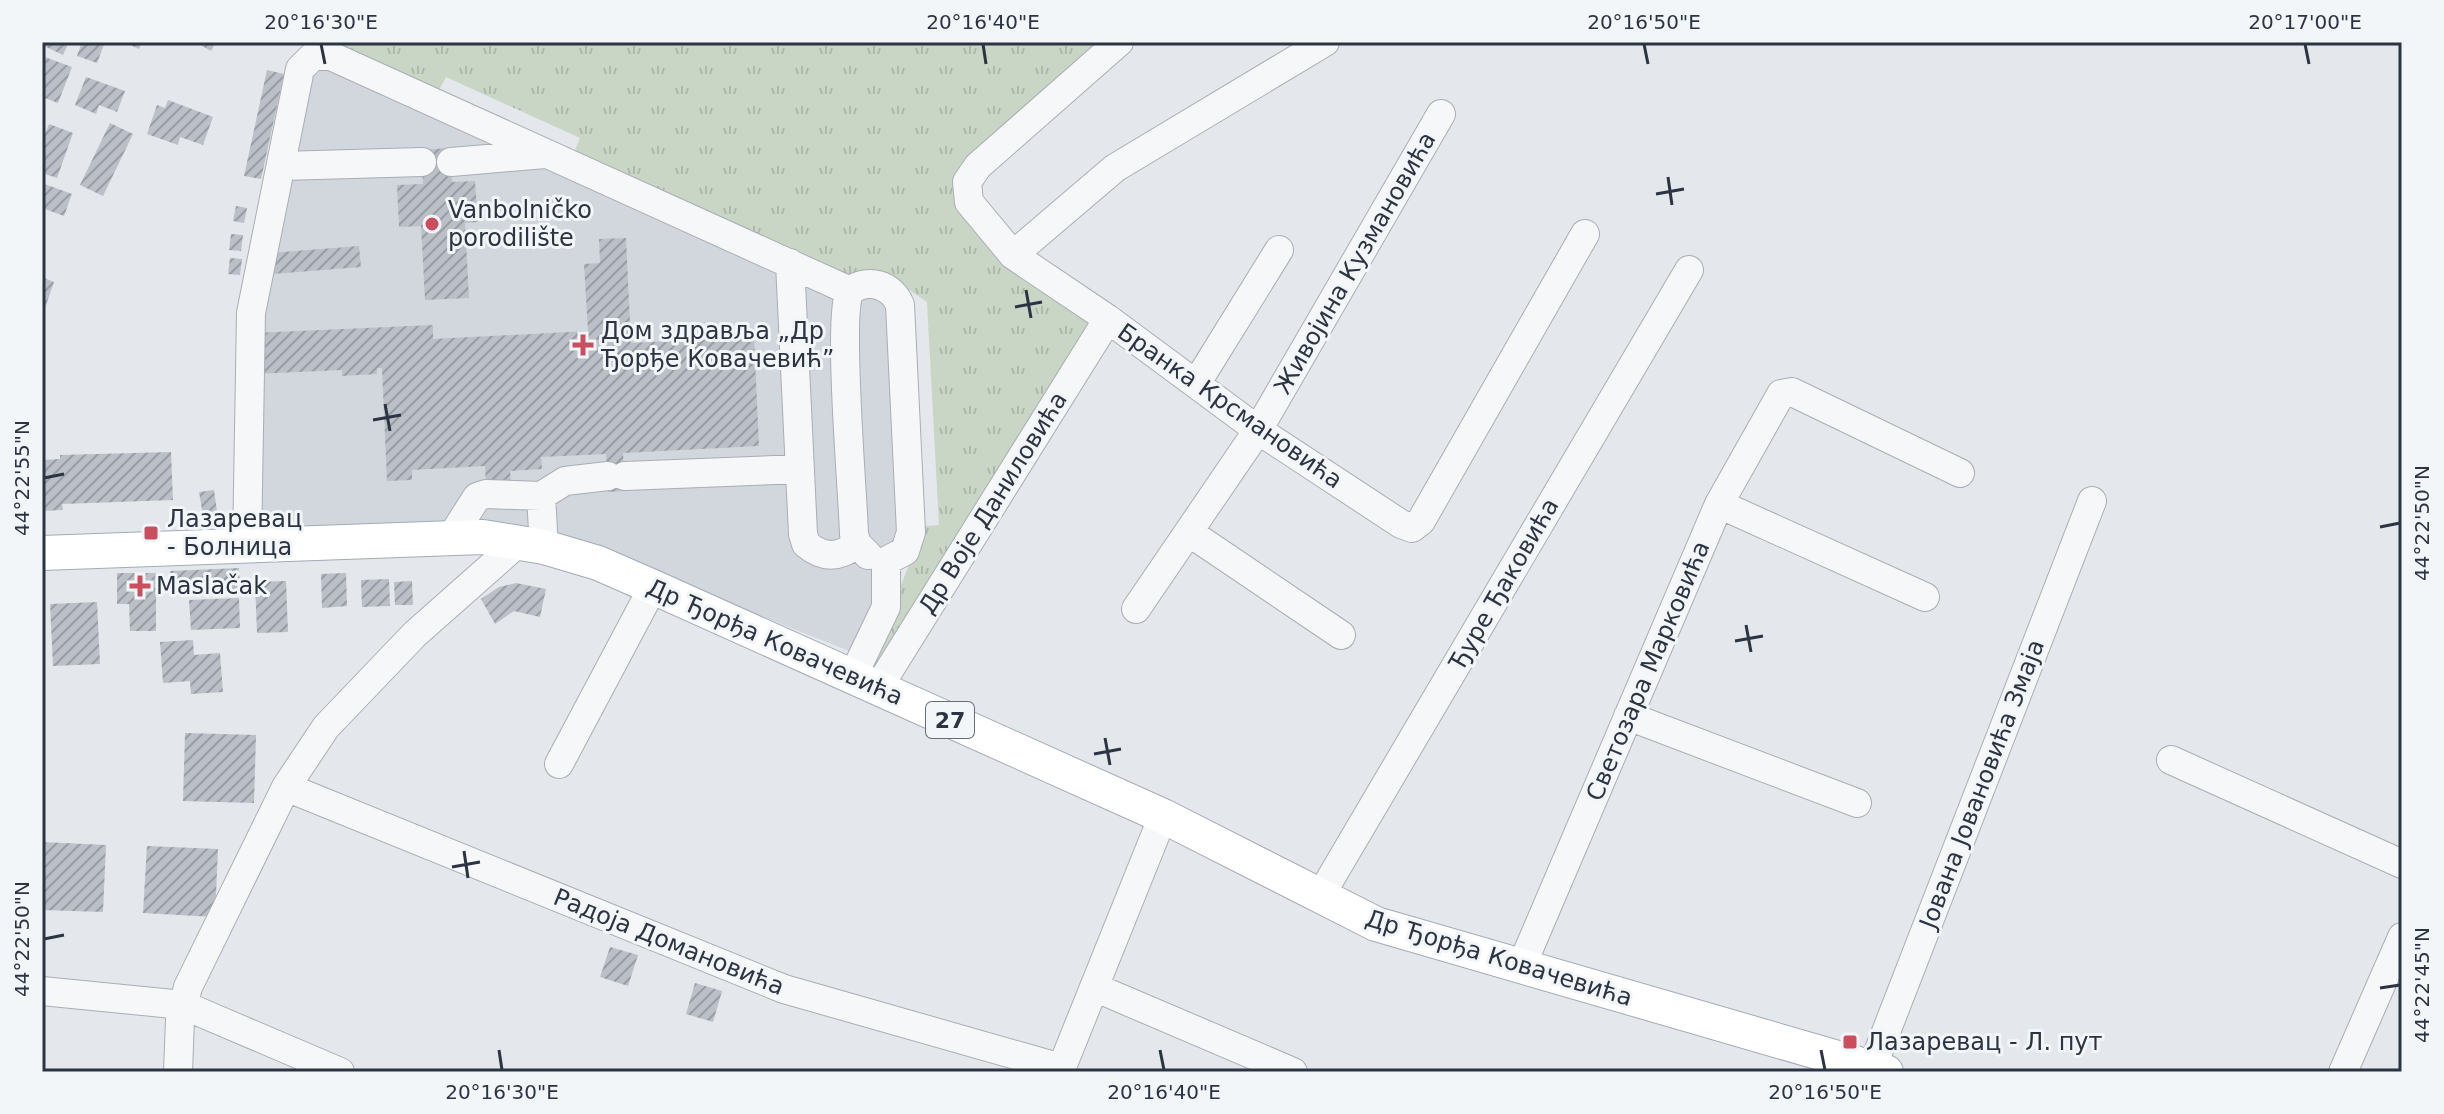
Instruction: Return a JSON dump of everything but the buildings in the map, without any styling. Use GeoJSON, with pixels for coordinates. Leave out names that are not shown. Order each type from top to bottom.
{"type":"FeatureCollection","features":[{"type":"Feature","properties":{"kind":"main road","name":"Др Ђорђа Ковачевића"},"geometry":{"type":"LineString","coordinates":[[42,553],[452,536],[532,544],[598,563],[866,682],[1163,816],[1319,898],[1376,924],[1522,965],[1830,1064]]}},
{"type":"Feature","properties":{"kind":"main road","name":"27"},"geometry":{"type":"LineString","coordinates":[[1830,1064],[1879,1070]]}},
{"type":"Feature","properties":{"kind":"street","name":"Бранка Крсмановића"},"geometry":{"type":"LineString","coordinates":[[1119,42],[978,166],[967,182],[969,202],[1013,255],[1108,319],[1258,430],[1412,528],[1421,521],[1585,234]]}},
{"type":"Feature","properties":{"kind":"street"},"geometry":{"type":"LineString","coordinates":[[1013,255],[1115,168],[1325,42]]}},
{"type":"Feature","properties":{"kind":"street"},"geometry":{"type":"LineString","coordinates":[[247,546],[251,313],[300,69],[315,49],[850,291],[869,283],[881,285],[897,297],[900,305],[911,532],[905,551],[886,561],[873,559],[857,544],[845,307],[850,291]]}},
{"type":"Feature","properties":{"kind":"street","name":"Живојина Кузмановића"},"geometry":{"type":"LineString","coordinates":[[1136,609],[1258,430],[1441,114]]}},
{"type":"Feature","properties":{"kind":"street"},"geometry":{"type":"LineString","coordinates":[[451,162],[546,153]]}},
{"type":"Feature","properties":{"kind":"street"},"geometry":{"type":"LineString","coordinates":[[281,166],[422,162]]}},
{"type":"Feature","properties":{"kind":"street"},"geometry":{"type":"LineString","coordinates":[[1196,384],[1279,250]]}},
{"type":"Feature","properties":{"kind":"street"},"geometry":{"type":"LineString","coordinates":[[790,263],[806,544],[815,552],[836,556],[857,544]]}},
{"type":"Feature","properties":{"kind":"street","name":"Ђуре Ђаковића"},"geometry":{"type":"LineString","coordinates":[[1319,898],[1689,270]]}},
{"type":"Feature","properties":{"kind":"street","name":"Др Воје Даниловића"},"geometry":{"type":"LineString","coordinates":[[866,682],[1108,319]]}},
{"type":"Feature","properties":{"kind":"street","name":"Светозара Марковића"},"geometry":{"type":"LineString","coordinates":[[1522,965],[1719,504],[1781,394],[1792,392],[1960,473]]}},
{"type":"Feature","properties":{"kind":"street"},"geometry":{"type":"LineString","coordinates":[[452,536],[477,497],[541,496],[565,481],[616,476],[800,469]]}},
{"type":"Feature","properties":{"kind":"street"},"geometry":{"type":"LineString","coordinates":[[178,1072],[183,1005],[188,987],[286,787],[326,727],[415,634],[532,544],[541,496]]}},
{"type":"Feature","properties":{"kind":"street","name":"Јована Јовановића Змаја"},"geometry":{"type":"LineString","coordinates":[[1879,1070],[2092,501]]}},
{"type":"Feature","properties":{"kind":"street"},"geometry":{"type":"LineString","coordinates":[[1719,504],[1925,597]]}},
{"type":"Feature","properties":{"kind":"street"},"geometry":{"type":"LineString","coordinates":[[1190,533],[1341,635]]}},
{"type":"Feature","properties":{"kind":"street"},"geometry":{"type":"LineString","coordinates":[[866,682],[886,607],[886,561]]}},
{"type":"Feature","properties":{"kind":"street"},"geometry":{"type":"LineString","coordinates":[[559,764],[653,587]]}},
{"type":"Feature","properties":{"kind":"street"},"geometry":{"type":"LineString","coordinates":[[1628,716],[1857,803]]}},
{"type":"Feature","properties":{"kind":"street"},"geometry":{"type":"LineString","coordinates":[[2171,760],[2402,864]]}},
{"type":"Feature","properties":{"kind":"street","name":"Радоја Домановића"},"geometry":{"type":"LineString","coordinates":[[286,787],[784,989],[1061,1070]]}},
{"type":"Feature","properties":{"kind":"street"},"geometry":{"type":"LineString","coordinates":[[1061,1070],[1163,816]]}},
{"type":"Feature","properties":{"kind":"street"},"geometry":{"type":"LineString","coordinates":[[2343,1072],[2402,937]]}},
{"type":"Feature","properties":{"kind":"street"},"geometry":{"type":"LineString","coordinates":[[1094,987],[1293,1072]]}},
{"type":"Feature","properties":{"kind":"street"},"geometry":{"type":"LineString","coordinates":[[42,991],[183,1005],[340,1072]]}},
{"type":"Feature","properties":{"kind":"shaded area","name":"Дом здравља „Др Ђорђе Ковачевић”"},"geometry":{"type":"Polygon","coordinates":[[[329,65],[783,270],[911,294],[907,316],[908,550],[895,583],[854,653],[636,566],[256,531],[259,311],[304,76],[329,65]]]}},
{"type":"Feature","properties":{"kind":"green space"},"geometry":{"type":"Polygon","coordinates":[[[323,42],[1107,42],[956,181],[1097,318],[877,676],[866,671],[925,526],[939,525],[927,302],[899,283],[844,278],[573,155],[580,138],[446,77],[437,94],[323,42]]]}},
{"type":"Feature","properties":{"kind":"place","name":"Vanbolničko porodilište"},"geometry":{"type":"Point","coordinates":[432,224]}},
{"type":"Feature","properties":{"kind":"place","name":"Дом здравља „Др Ђорђе Ковачевић”"},"geometry":{"type":"Point","coordinates":[583,345]}},
{"type":"Feature","properties":{"kind":"place","name":"Лазаревац - Болница"},"geometry":{"type":"Point","coordinates":[151,533]}},
{"type":"Feature","properties":{"kind":"place","name":"Maslačak"},"geometry":{"type":"Point","coordinates":[140,586]}},
{"type":"Feature","properties":{"kind":"place","name":"Лазаревац - Л. пут"},"geometry":{"type":"Point","coordinates":[1850,1042]}}]}
